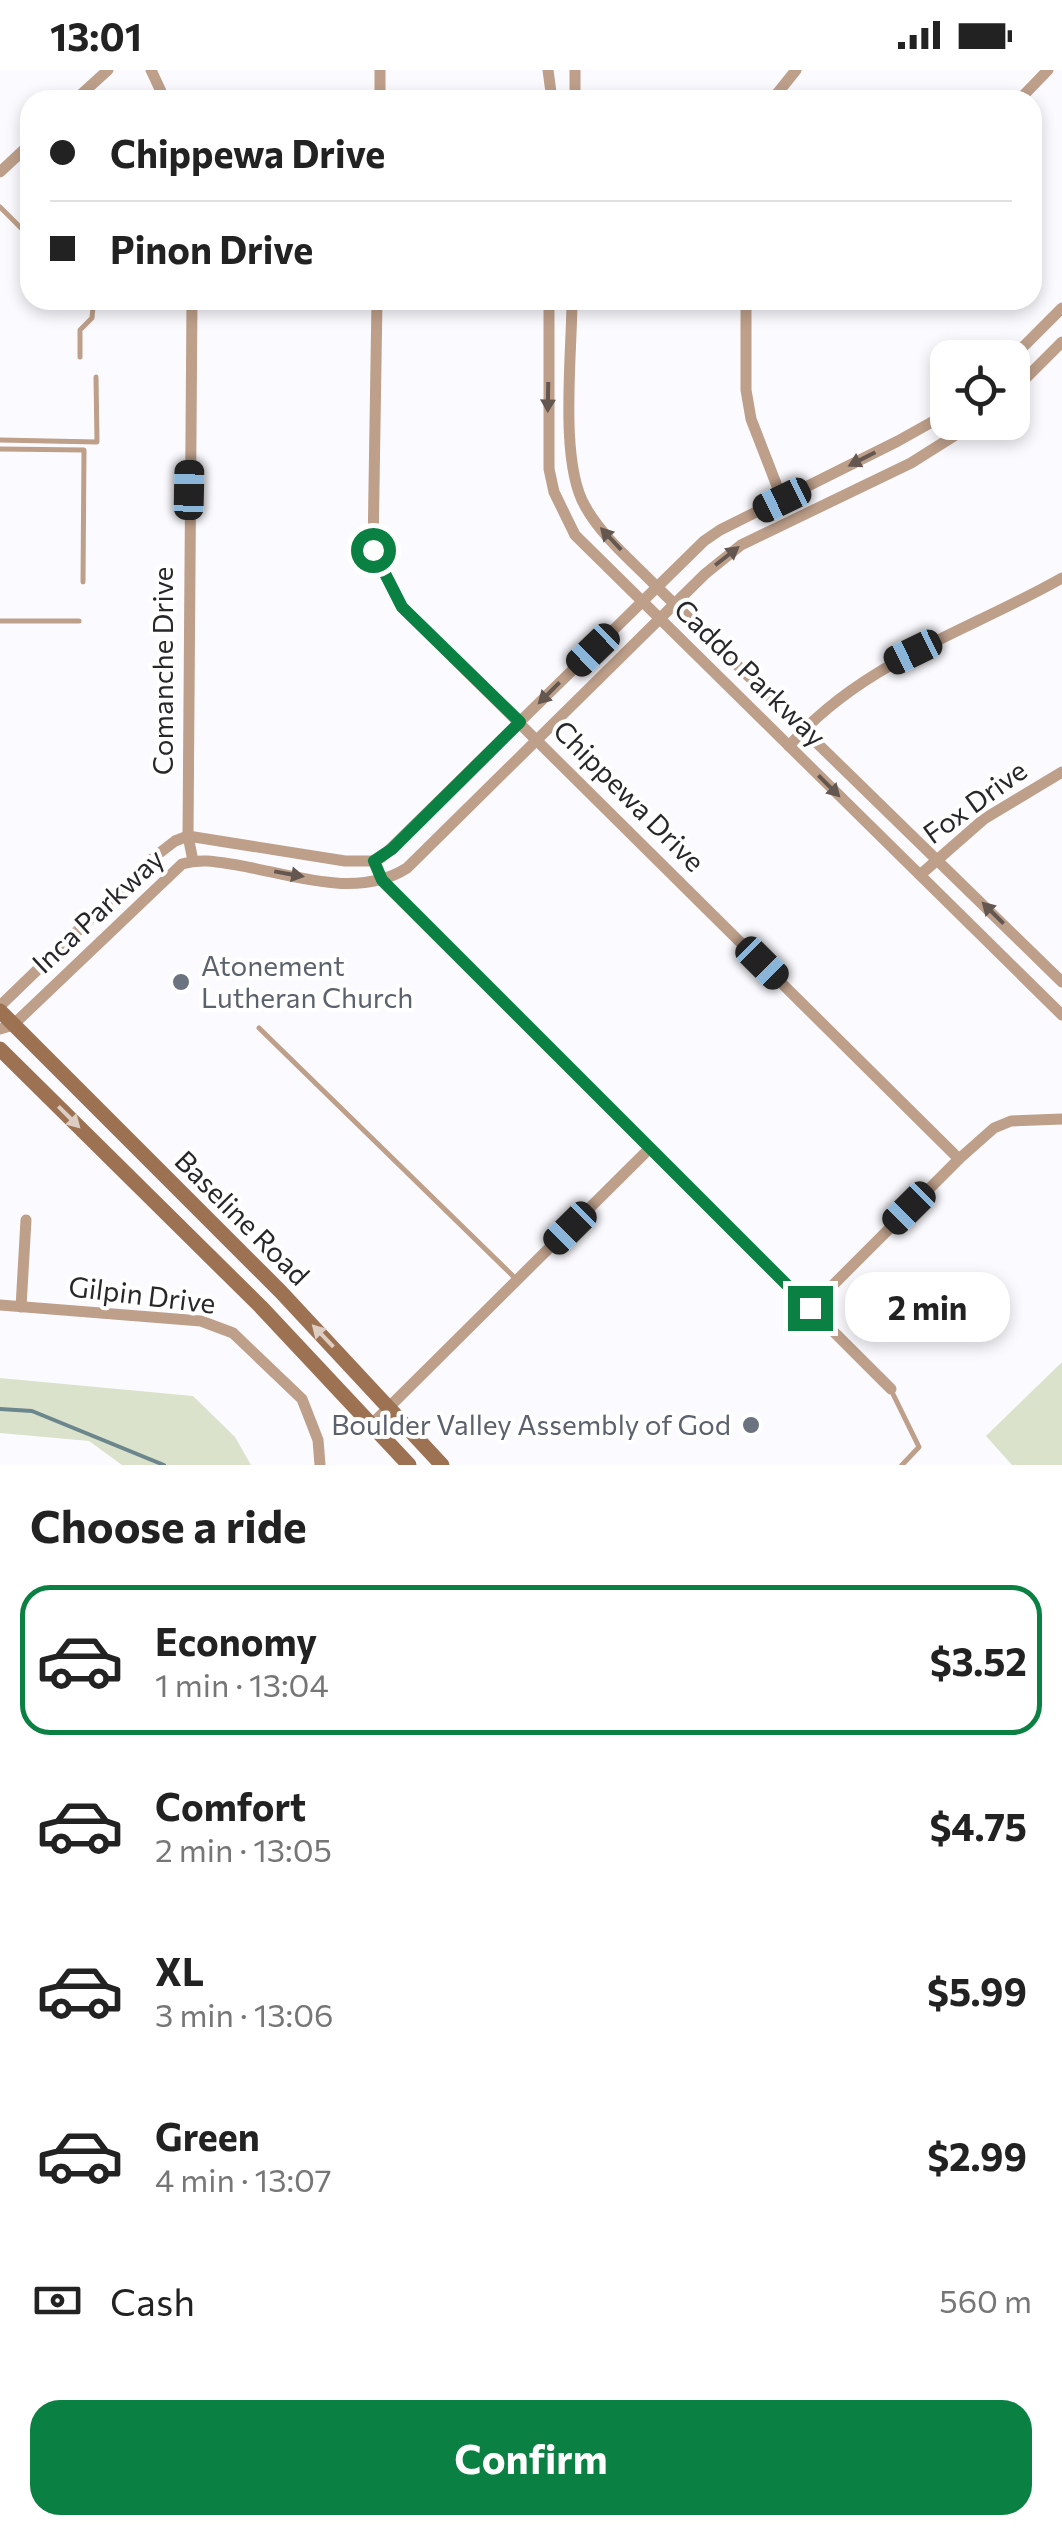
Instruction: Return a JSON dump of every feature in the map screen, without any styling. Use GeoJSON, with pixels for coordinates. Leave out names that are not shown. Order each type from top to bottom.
{"type":"FeatureCollection","features":[{"type":"Feature","properties":{"kind":"main road","name":"Baseline Road"},"geometry":{"type":"LineString","coordinates":[[0,1009],[7,1027],[281,1292],[442,1465]]}},
{"type":"Feature","properties":{"kind":"main road","name":"Baseline Road"},"geometry":{"type":"LineString","coordinates":[[0,1049],[261,1307],[410,1465]]}},
{"type":"Feature","properties":{"kind":"street"},"geometry":{"type":"LineString","coordinates":[[86,90],[108,70]]}},
{"type":"Feature","properties":{"kind":"street"},"geometry":{"type":"LineString","coordinates":[[780,90],[796,70]]}},
{"type":"Feature","properties":{"kind":"street"},"geometry":{"type":"LineString","coordinates":[[1028,90],[1048,70]]}},
{"type":"Feature","properties":{"kind":"street"},"geometry":{"type":"LineString","coordinates":[[0,172],[20,153]]}},
{"type":"Feature","properties":{"kind":"street"},"geometry":{"type":"LineString","coordinates":[[1030,340],[1062,308]]}},
{"type":"Feature","properties":{"kind":"street","name":"Comanche Drive"},"geometry":{"type":"LineString","coordinates":[[192,310],[187,641],[188,836],[193,861]]}},
{"type":"Feature","properties":{"kind":"street","name":"Chippewa Drive"},"geometry":{"type":"LineString","coordinates":[[377,310],[373,550],[402,607],[958,1158]]}},
{"type":"Feature","properties":{"kind":"street","name":"Caddo Parkway"},"geometry":{"type":"LineString","coordinates":[[550,310],[548,453],[554,492],[575,535],[1062,1015]]}},
{"type":"Feature","properties":{"kind":"street","name":"Caddo Parkway"},"geometry":{"type":"LineString","coordinates":[[572,310],[571,458],[576,487],[598,524],[674,604],[1062,982]]}},
{"type":"Feature","properties":{"kind":"street"},"geometry":{"type":"LineString","coordinates":[[746,310],[746,390],[751,419],[782,500]]}},
{"type":"Feature","properties":{"kind":"street"},"geometry":{"type":"LineString","coordinates":[[1030,374],[1062,342]]}},
{"type":"Feature","properties":{"kind":"street"},"geometry":{"type":"LineString","coordinates":[[891,1390],[382,880],[374,861],[392,849],[657,587],[720,530],[930,422]]}},
{"type":"Feature","properties":{"kind":"street"},"geometry":{"type":"LineString","coordinates":[[382,880],[407,868],[705,574],[741,545],[911,463],[947,440]]}},
{"type":"Feature","properties":{"kind":"street"},"geometry":{"type":"LineString","coordinates":[[788,746],[804,728],[880,668],[1062,578]]}},
{"type":"Feature","properties":{"kind":"street","name":"Fox Drive"},"geometry":{"type":"LineString","coordinates":[[920,875],[1012,800],[1062,772]]}},
{"type":"Feature","properties":{"kind":"street","name":"Inca Parkway"},"geometry":{"type":"LineString","coordinates":[[0,1009],[175,841],[188,836],[344,861],[374,861]]}},
{"type":"Feature","properties":{"kind":"street","name":"Inca Parkway"},"geometry":{"type":"LineString","coordinates":[[7,1027],[182,864],[217,862],[354,885],[382,880]]}},
{"type":"Feature","properties":{"kind":"street"},"geometry":{"type":"LineString","coordinates":[[810,1308],[958,1158],[994,1128],[1011,1121],[1062,1119]]}},
{"type":"Feature","properties":{"kind":"street"},"geometry":{"type":"LineString","coordinates":[[372,1424],[650,1148]]}},
{"type":"Feature","properties":{"kind":"street"},"geometry":{"type":"LineString","coordinates":[[21,1307],[26,1220]]}},
{"type":"Feature","properties":{"kind":"street","name":"Gilpin Drive"},"geometry":{"type":"LineString","coordinates":[[0,1305],[201,1321],[233,1333],[302,1400],[318,1440],[320,1465]]}},
{"type":"Feature","properties":{"kind":"lane"},"geometry":{"type":"LineString","coordinates":[[0,207],[20,227]]}},
{"type":"Feature","properties":{"kind":"lane"},"geometry":{"type":"LineString","coordinates":[[80,357],[80,330],[92,318],[92,310]]}},
{"type":"Feature","properties":{"kind":"lane"},"geometry":{"type":"LineString","coordinates":[[0,440],[98,442],[96,377]]}},
{"type":"Feature","properties":{"kind":"lane"},"geometry":{"type":"LineString","coordinates":[[0,449],[84,450],[83,582]]}},
{"type":"Feature","properties":{"kind":"lane"},"geometry":{"type":"LineString","coordinates":[[0,621],[79,622]]}},
{"type":"Feature","properties":{"kind":"lane"},"geometry":{"type":"LineString","coordinates":[[259,1028],[517,1281]]}},
{"type":"Feature","properties":{"kind":"lane"},"geometry":{"type":"LineString","coordinates":[[891,1390],[920,1447],[902,1465]]}},
{"type":"Feature","properties":{"kind":"green space"},"geometry":{"type":"Polygon","coordinates":[[[1062,1362],[1062,1465],[1012,1465],[986,1436],[1062,1362]]]}},
{"type":"Feature","properties":{"kind":"green space"},"geometry":{"type":"Polygon","coordinates":[[[0,1378],[193,1396],[235,1437],[251,1465],[122,1465],[89,1441],[0,1433],[0,1378]]]}},
{"type":"Feature","properties":{"kind":"waterway"},"geometry":{"type":"LineString","coordinates":[[0,1409],[32,1411],[164,1465]]}},
{"type":"Feature","properties":{"kind":"place","name":"Atonement Lutheran Church"},"geometry":{"type":"Point","coordinates":[181,982]}},
{"type":"Feature","properties":{"kind":"place","name":"Boulder Valley Assembly of God"},"geometry":{"type":"Point","coordinates":[751,1425]}},
{"type":"Feature","properties":{"kind":"route"},"geometry":{"type":"LineString","coordinates":[[373,550],[402,607],[520,722],[392,849],[374,861],[382,880],[810,1308]]}}]}
